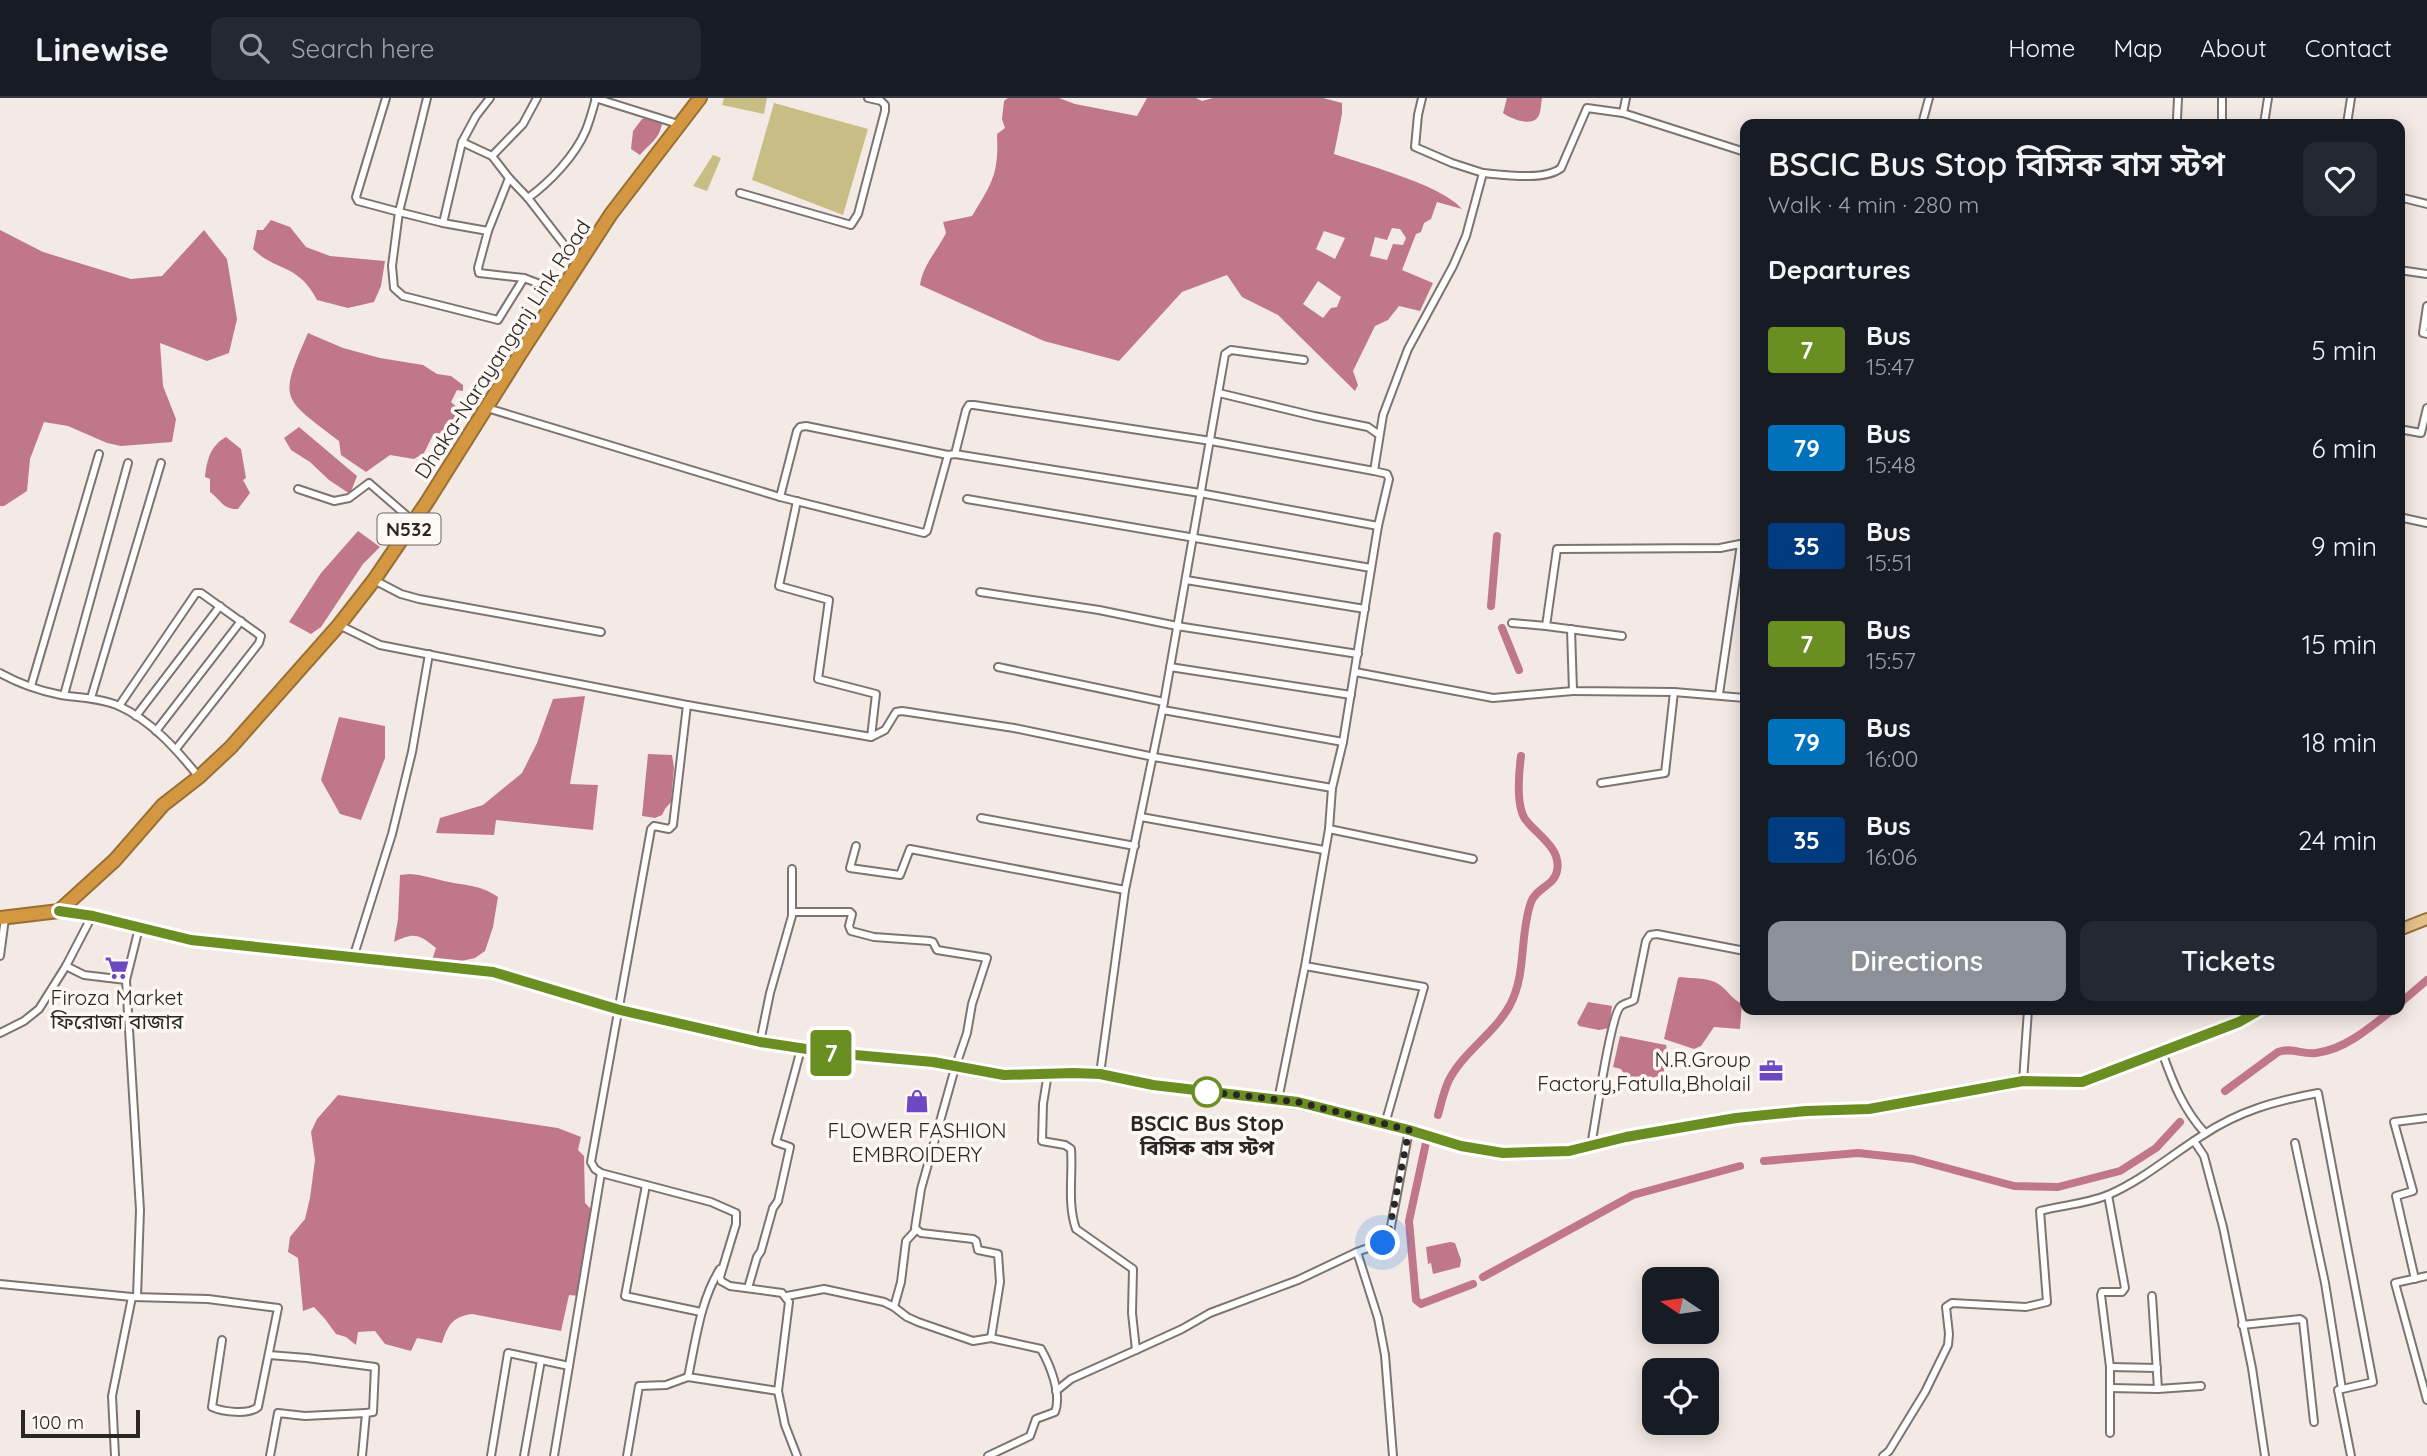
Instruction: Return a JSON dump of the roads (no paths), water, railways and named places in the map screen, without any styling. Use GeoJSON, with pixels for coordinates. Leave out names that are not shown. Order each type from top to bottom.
{"type":"FeatureCollection","features":[{"type":"Feature","properties":{"kind":"highway","name":"Dhaka-Narayanganj Link Road"},"geometry":{"type":"LineString","coordinates":[[59,911],[115,860],[163,805],[200,777],[231,747],[339,625],[374,580],[413,522],[611,214],[700,98]]}},
{"type":"Feature","properties":{"kind":"highway"},"geometry":{"type":"LineString","coordinates":[[2,918],[59,911]]}},
{"type":"Feature","properties":{"kind":"main road"},"geometry":{"type":"LineString","coordinates":[[59,911],[93,916],[191,940],[493,972],[620,1010],[802,1049],[933,1062],[1004,1075],[1100,1074],[1153,1085],[1326,1108],[1484,1151],[1569,1151],[1626,1137],[1736,1118],[1806,1111],[1869,1109],[2023,1081],[2082,1082],[2251,1015]]}},
{"type":"Feature","properties":{"kind":"main road"},"geometry":{"type":"LineString","coordinates":[[2405,928],[2427,919]]}},
{"type":"Feature","properties":{"kind":"street"},"geometry":{"type":"LineString","coordinates":[[386,98],[356,197],[358,201],[442,223],[488,231]]}},
{"type":"Feature","properties":{"kind":"street"},"geometry":{"type":"LineString","coordinates":[[427,98],[402,212],[391,276],[394,288],[403,296],[498,320],[524,278]]}},
{"type":"Feature","properties":{"kind":"street"},"geometry":{"type":"LineString","coordinates":[[442,223],[462,142],[476,116],[490,98]]}},
{"type":"Feature","properties":{"kind":"street"},"geometry":{"type":"LineString","coordinates":[[492,156],[523,124],[537,98]]}},
{"type":"Feature","properties":{"kind":"street"},"geometry":{"type":"LineString","coordinates":[[527,198],[543,187],[572,153],[585,132],[596,98],[678,124]]}},
{"type":"Feature","properties":{"kind":"street"},"geometry":{"type":"LineString","coordinates":[[740,193],[851,225],[858,214],[885,111],[885,105],[881,101],[868,98]]}},
{"type":"Feature","properties":{"kind":"street"},"geometry":{"type":"LineString","coordinates":[[1422,98],[1415,147],[1483,173],[1523,177],[1555,172],[1561,168],[1587,108],[1623,114],[1740,150]]}},
{"type":"Feature","properties":{"kind":"street"},"geometry":{"type":"LineString","coordinates":[[1623,114],[1626,98]]}},
{"type":"Feature","properties":{"kind":"street"},"geometry":{"type":"LineString","coordinates":[[1923,119],[1929,98]]}},
{"type":"Feature","properties":{"kind":"street"},"geometry":{"type":"LineString","coordinates":[[2177,118],[2178,98]]}},
{"type":"Feature","properties":{"kind":"street"},"geometry":{"type":"LineString","coordinates":[[2222,98],[2222,119]]}},
{"type":"Feature","properties":{"kind":"street"},"geometry":{"type":"LineString","coordinates":[[2265,119],[2268,98]]}},
{"type":"Feature","properties":{"kind":"street"},"geometry":{"type":"LineString","coordinates":[[2348,119],[2351,98]]}},
{"type":"Feature","properties":{"kind":"street"},"geometry":{"type":"LineString","coordinates":[[462,142],[492,156],[579,264]]}},
{"type":"Feature","properties":{"kind":"street"},"geometry":{"type":"LineString","coordinates":[[1374,471],[1383,415],[1408,349],[1453,266],[1466,236],[1483,173]]}},
{"type":"Feature","properties":{"kind":"street"},"geometry":{"type":"LineString","coordinates":[[509,178],[488,231],[478,271],[524,278],[561,292]]}},
{"type":"Feature","properties":{"kind":"street"},"geometry":{"type":"LineString","coordinates":[[2405,198],[2427,204]]}},
{"type":"Feature","properties":{"kind":"street"},"geometry":{"type":"LineString","coordinates":[[2405,271],[2427,274]]}},
{"type":"Feature","properties":{"kind":"street"},"geometry":{"type":"LineString","coordinates":[[2427,306],[2423,333],[2427,334]]}},
{"type":"Feature","properties":{"kind":"street"},"geometry":{"type":"LineString","coordinates":[[1100,1074],[1125,890],[1163,710],[1225,354],[1227,351],[1304,360]]}},
{"type":"Feature","properties":{"kind":"street"},"geometry":{"type":"LineString","coordinates":[[1219,393],[1368,426],[1379,431]]}},
{"type":"Feature","properties":{"kind":"street"},"geometry":{"type":"LineString","coordinates":[[487,408],[780,497],[924,533],[927,531],[965,410],[969,405],[1211,441],[1387,474],[1389,479],[1378,526],[1343,742],[1332,788],[1329,829],[1278,1100]]}},
{"type":"Feature","properties":{"kind":"street"},"geometry":{"type":"LineString","coordinates":[[2405,430],[2421,433],[2427,408]]}},
{"type":"Feature","properties":{"kind":"street"},"geometry":{"type":"LineString","coordinates":[[780,497],[797,431],[806,425],[951,455],[1200,493],[1378,526]]}},
{"type":"Feature","properties":{"kind":"street"},"geometry":{"type":"LineString","coordinates":[[31,685],[99,454]]}},
{"type":"Feature","properties":{"kind":"street"},"geometry":{"type":"LineString","coordinates":[[64,695],[128,463]]}},
{"type":"Feature","properties":{"kind":"street"},"geometry":{"type":"LineString","coordinates":[[90,698],[161,463]]}},
{"type":"Feature","properties":{"kind":"street"},"geometry":{"type":"LineString","coordinates":[[298,489],[334,501],[349,498],[369,483],[413,522]]}},
{"type":"Feature","properties":{"kind":"street"},"geometry":{"type":"LineString","coordinates":[[967,499],[1371,568]]}},
{"type":"Feature","properties":{"kind":"street"},"geometry":{"type":"LineString","coordinates":[[797,501],[779,586],[830,600],[818,680],[876,694],[878,697],[871,737]]}},
{"type":"Feature","properties":{"kind":"street"},"geometry":{"type":"LineString","coordinates":[[2405,518],[2427,523]]}},
{"type":"Feature","properties":{"kind":"street"},"geometry":{"type":"LineString","coordinates":[[1546,626],[1557,549],[1720,548],[1740,545]]}},
{"type":"Feature","properties":{"kind":"street"},"geometry":{"type":"LineString","coordinates":[[1719,694],[1740,563]]}},
{"type":"Feature","properties":{"kind":"street"},"geometry":{"type":"LineString","coordinates":[[374,580],[401,594],[419,599],[601,632]]}},
{"type":"Feature","properties":{"kind":"street"},"geometry":{"type":"LineString","coordinates":[[1186,580],[1365,609]]}},
{"type":"Feature","properties":{"kind":"street"},"geometry":{"type":"LineString","coordinates":[[980,592],[1358,654]]}},
{"type":"Feature","properties":{"kind":"street"},"geometry":{"type":"LineString","coordinates":[[119,706],[196,593],[201,593],[261,636],[261,640],[176,750]]}},
{"type":"Feature","properties":{"kind":"street"},"geometry":{"type":"LineString","coordinates":[[136,716],[220,607]]}},
{"type":"Feature","properties":{"kind":"street"},"geometry":{"type":"LineString","coordinates":[[156,731],[241,621]]}},
{"type":"Feature","properties":{"kind":"street"},"geometry":{"type":"LineString","coordinates":[[1512,622],[1622,636]]}},
{"type":"Feature","properties":{"kind":"street"},"geometry":{"type":"LineString","coordinates":[[339,625],[380,645],[687,705],[871,737],[885,730],[896,712],[902,711],[1014,728],[1154,757],[1332,788]]}},
{"type":"Feature","properties":{"kind":"street"},"geometry":{"type":"LineString","coordinates":[[1571,629],[1573,691]]}},
{"type":"Feature","properties":{"kind":"street"},"geometry":{"type":"LineString","coordinates":[[354,958],[392,834],[412,752],[429,654]]}},
{"type":"Feature","properties":{"kind":"street"},"geometry":{"type":"LineString","coordinates":[[998,667],[1164,702]]}},
{"type":"Feature","properties":{"kind":"street"},"geometry":{"type":"LineString","coordinates":[[1170,667],[1351,695]]}},
{"type":"Feature","properties":{"kind":"street"},"geometry":{"type":"LineString","coordinates":[[1355,672],[1493,698],[1573,691],[1674,692],[1740,697]]}},
{"type":"Feature","properties":{"kind":"street"},"geometry":{"type":"LineString","coordinates":[[0,673],[64,695],[90,698],[119,706],[156,731],[200,777]]}},
{"type":"Feature","properties":{"kind":"street"},"geometry":{"type":"LineString","coordinates":[[1601,783],[1665,773],[1674,692]]}},
{"type":"Feature","properties":{"kind":"street"},"geometry":{"type":"LineString","coordinates":[[687,705],[673,825],[669,829],[654,826],[652,829],[591,1162],[601,1173],[711,1202],[736,1213],[736,1224],[723,1263],[721,1281],[730,1286],[777,1291],[786,1296],[824,1289],[894,1307],[907,1317],[973,1341],[991,1338],[1041,1349],[1056,1391],[1055,1412],[1036,1419],[1030,1436],[989,1456]]}},
{"type":"Feature","properties":{"kind":"street"},"geometry":{"type":"LineString","coordinates":[[1163,710],[1343,742]]}},
{"type":"Feature","properties":{"kind":"street"},"geometry":{"type":"LineString","coordinates":[[1141,817],[1324,850]]}},
{"type":"Feature","properties":{"kind":"street"},"geometry":{"type":"LineString","coordinates":[[981,818],[1135,846]]}},
{"type":"Feature","properties":{"kind":"street"},"geometry":{"type":"LineString","coordinates":[[1329,829],[1473,859]]}},
{"type":"Feature","properties":{"kind":"street"},"geometry":{"type":"LineString","coordinates":[[856,846],[850,868],[900,875],[910,849],[1125,890]]}},
{"type":"Feature","properties":{"kind":"street"},"geometry":{"type":"LineString","coordinates":[[760,1042],[793,912],[792,869]]}},
{"type":"Feature","properties":{"kind":"street"},"geometry":{"type":"LineString","coordinates":[[793,912],[850,912],[851,932],[874,937],[930,941],[937,950],[987,958],[920,1189],[916,1230],[906,1241],[901,1282],[894,1307]]}},
{"type":"Feature","properties":{"kind":"street"},"geometry":{"type":"LineString","coordinates":[[0,1033],[24,1021],[38,1009],[93,916]]}},
{"type":"Feature","properties":{"kind":"street"},"geometry":{"type":"LineString","coordinates":[[0,957],[2,918]]}},
{"type":"Feature","properties":{"kind":"street"},"geometry":{"type":"LineString","coordinates":[[115,1456],[112,1396],[135,1297],[139,1210],[126,980],[139,928]]}},
{"type":"Feature","properties":{"kind":"street"},"geometry":{"type":"LineString","coordinates":[[1591,1146],[1609,1045],[1618,1011],[1622,1005],[1634,1000],[1646,941],[1650,935],[1657,934],[1740,950]]}},
{"type":"Feature","properties":{"kind":"street"},"geometry":{"type":"LineString","coordinates":[[66,965],[85,975],[126,980]]}},
{"type":"Feature","properties":{"kind":"street"},"geometry":{"type":"LineString","coordinates":[[1305,966],[1424,987],[1385,1125]]}},
{"type":"Feature","properties":{"kind":"street"},"geometry":{"type":"LineString","coordinates":[[2023,1081],[2028,1015]]}},
{"type":"Feature","properties":{"kind":"street"},"geometry":{"type":"LineString","coordinates":[[748,1288],[773,1209],[778,1201],[790,1147],[776,1142],[802,1049]]}},
{"type":"Feature","properties":{"kind":"street"},"geometry":{"type":"LineString","coordinates":[[2162,1052],[2176,1092],[2191,1118],[2205,1133]]}},
{"type":"Feature","properties":{"kind":"street"},"geometry":{"type":"LineString","coordinates":[[1048,1073],[1043,1104],[1042,1141],[1065,1145],[1071,1149],[1073,1167],[1070,1203],[1076,1229],[1133,1269],[1132,1313],[1136,1350]]}},
{"type":"Feature","properties":{"kind":"street"},"geometry":{"type":"LineString","coordinates":[[1883,1456],[1889,1451],[1924,1392],[1948,1345],[1946,1307],[1952,1303],[2026,1307],[2047,1302],[2040,1211],[2079,1205],[2108,1195],[2149,1175],[2205,1133],[2275,1101],[2318,1093],[2373,1381],[2338,1390],[2351,1456]]}},
{"type":"Feature","properties":{"kind":"street"},"geometry":{"type":"LineString","coordinates":[[2415,1279],[2396,1196],[2413,1191],[2394,1122],[2427,1118]]}},
{"type":"Feature","properties":{"kind":"street"},"geometry":{"type":"LineString","coordinates":[[1056,1391],[1071,1379],[1182,1329],[1210,1313],[1298,1280],[1387,1241],[1409,1130]]}},
{"type":"Feature","properties":{"kind":"street"},"geometry":{"type":"LineString","coordinates":[[2194,1141],[2204,1156],[2223,1227],[2252,1368],[2265,1456]]}},
{"type":"Feature","properties":{"kind":"street"},"geometry":{"type":"LineString","coordinates":[[2295,1143],[2325,1283],[2342,1389]]}},
{"type":"Feature","properties":{"kind":"street"},"geometry":{"type":"LineString","coordinates":[[554,1456],[601,1173]]}},
{"type":"Feature","properties":{"kind":"street"},"geometry":{"type":"LineString","coordinates":[[646,1185],[625,1297],[701,1312]]}},
{"type":"Feature","properties":{"kind":"street"},"geometry":{"type":"LineString","coordinates":[[2108,1195],[2125,1288],[2122,1292],[2101,1293],[2110,1367],[2110,1433]]}},
{"type":"Feature","properties":{"kind":"street"},"geometry":{"type":"LineString","coordinates":[[916,1230],[973,1239],[978,1250],[998,1254],[1000,1282],[991,1338]]}},
{"type":"Feature","properties":{"kind":"street"},"geometry":{"type":"LineString","coordinates":[[1357,1252],[1378,1318],[1385,1354],[1393,1456]]}},
{"type":"Feature","properties":{"kind":"street"},"geometry":{"type":"LineString","coordinates":[[688,1377],[701,1312],[712,1281],[723,1263]]}},
{"type":"Feature","properties":{"kind":"street"},"geometry":{"type":"LineString","coordinates":[[2427,1276],[2395,1283],[2427,1400]]}},
{"type":"Feature","properties":{"kind":"street"},"geometry":{"type":"LineString","coordinates":[[0,1284],[135,1297],[208,1299],[278,1308],[257,1409],[216,1409],[212,1404],[222,1340]]}},
{"type":"Feature","properties":{"kind":"street"},"geometry":{"type":"LineString","coordinates":[[786,1296],[790,1308],[778,1391],[785,1425],[797,1456]]}},
{"type":"Feature","properties":{"kind":"street"},"geometry":{"type":"LineString","coordinates":[[2152,1296],[2158,1389]]}},
{"type":"Feature","properties":{"kind":"street"},"geometry":{"type":"LineString","coordinates":[[2242,1325],[2300,1319],[2303,1321],[2314,1422]]}},
{"type":"Feature","properties":{"kind":"street"},"geometry":{"type":"LineString","coordinates":[[491,1456],[508,1353],[569,1366]]}},
{"type":"Feature","properties":{"kind":"street"},"geometry":{"type":"LineString","coordinates":[[269,1355],[307,1357],[375,1367],[373,1412],[305,1416],[278,1413],[270,1456]]}},
{"type":"Feature","properties":{"kind":"street"},"geometry":{"type":"LineString","coordinates":[[524,1456],[541,1360]]}},
{"type":"Feature","properties":{"kind":"street"},"geometry":{"type":"LineString","coordinates":[[2110,1367],[2157,1368]]}},
{"type":"Feature","properties":{"kind":"street"},"geometry":{"type":"LineString","coordinates":[[627,1456],[639,1386],[666,1385],[688,1377],[778,1391]]}},
{"type":"Feature","properties":{"kind":"street"},"geometry":{"type":"LineString","coordinates":[[2110,1388],[2201,1386]]}},
{"type":"Feature","properties":{"kind":"street"},"geometry":{"type":"LineString","coordinates":[[362,1456],[366,1413]]}},
{"type":"Feature","properties":{"kind":"waterway"},"geometry":{"type":"LineString","coordinates":[[1491,606],[1497,536]]}},
{"type":"Feature","properties":{"kind":"waterway"},"geometry":{"type":"LineString","coordinates":[[1502,628],[1519,670]]}},
{"type":"Feature","properties":{"kind":"waterway"},"geometry":{"type":"LineString","coordinates":[[1438,1115],[1455,1070],[1510,1005],[1519,980],[1531,902],[1557,871],[1558,863],[1552,848],[1522,813],[1519,788],[1521,756]]}},
{"type":"Feature","properties":{"kind":"waterway"},"geometry":{"type":"LineString","coordinates":[[2405,999],[2427,980]]}},
{"type":"Feature","properties":{"kind":"waterway"},"geometry":{"type":"LineString","coordinates":[[2225,1091],[2278,1052],[2326,1051],[2357,1037],[2385,1015]]}},
{"type":"Feature","properties":{"kind":"waterway"},"geometry":{"type":"LineString","coordinates":[[1764,1161],[1858,1153],[1913,1159],[2014,1186],[2058,1187],[2120,1171],[2156,1148],[2180,1122]]}},
{"type":"Feature","properties":{"kind":"waterway"},"geometry":{"type":"LineString","coordinates":[[1427,1138],[1409,1221],[1416,1300],[1421,1304],[1473,1284]]}},
{"type":"Feature","properties":{"kind":"waterway"},"geometry":{"type":"LineString","coordinates":[[1483,1277],[1633,1195],[1740,1166]]}},
{"type":"Feature","properties":{"kind":"place","name":"Firoza Market ফিরোজা বাজার"},"geometry":{"type":"Point","coordinates":[117,968]}},
{"type":"Feature","properties":{"kind":"place","name":"N.R.Group Factory,Fatulla,Bholail"},"geometry":{"type":"Point","coordinates":[1771,1071]}},
{"type":"Feature","properties":{"kind":"place","name":"BSCIC Bus Stop বিসিক বাস স্টপ"},"geometry":{"type":"Point","coordinates":[1207,1092]}},
{"type":"Feature","properties":{"kind":"place","name":"FLOWER FASHION EMBROIDERY"},"geometry":{"type":"Point","coordinates":[917,1101]}}]}
